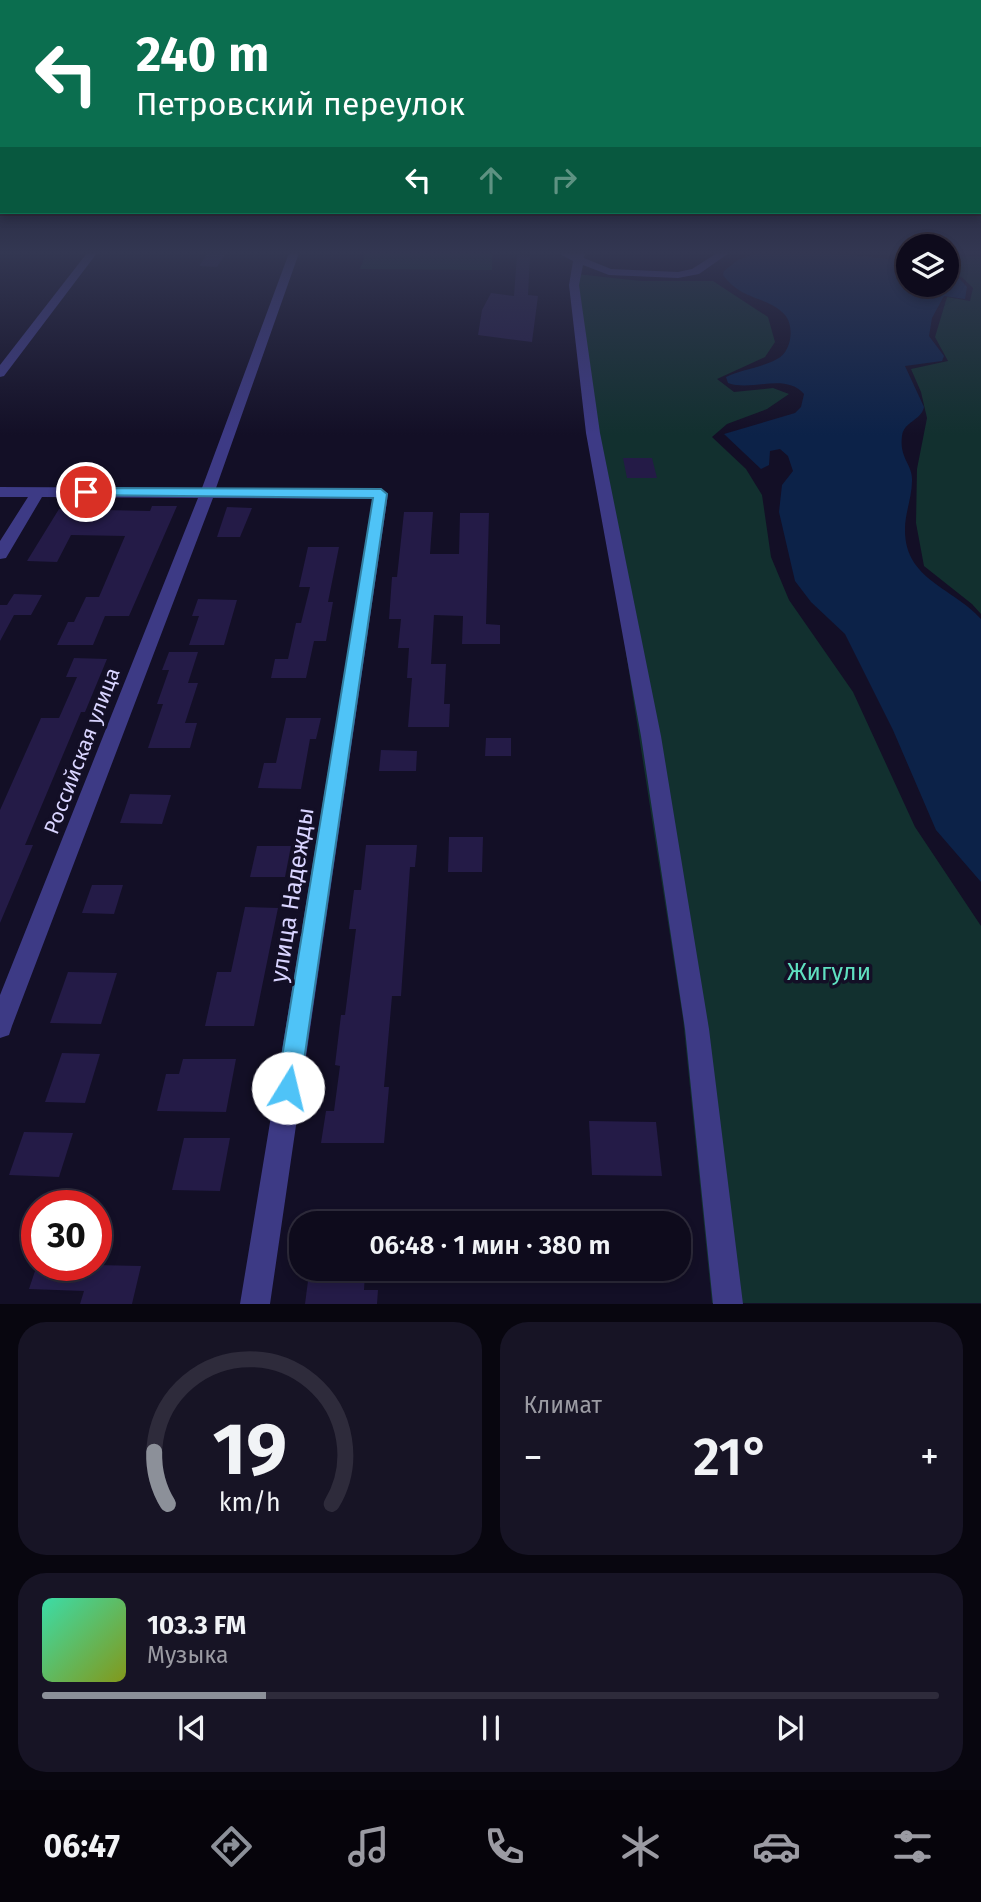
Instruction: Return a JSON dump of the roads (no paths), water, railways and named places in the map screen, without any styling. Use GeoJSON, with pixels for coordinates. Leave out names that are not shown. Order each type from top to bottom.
{"type":"FeatureCollection","features":[{"type":"Feature","properties":{"kind":"street"},"geometry":{"type":"LineString","coordinates":[[0,373],[45,314]]}},
{"type":"Feature","properties":{"kind":"street","name":"Российская улица"},"geometry":{"type":"LineString","coordinates":[[0,1026],[207,494],[272,314]]}},
{"type":"Feature","properties":{"kind":"street"},"geometry":{"type":"LineString","coordinates":[[578,314],[593,433],[651,736],[697,1029],[728,1304]]}},
{"type":"Feature","properties":{"kind":"street"},"geometry":{"type":"LineString","coordinates":[[0,492],[207,494]]}},
{"type":"Feature","properties":{"kind":"street"},"geometry":{"type":"LineString","coordinates":[[0,554],[38,492]]}},
{"type":"Feature","properties":{"kind":"street","name":"улица Надежды"},"geometry":{"type":"LineString","coordinates":[[207,494],[381,494],[255,1304]]}},
{"type":"Feature","properties":{"kind":"water"},"geometry":{"type":"Polygon","coordinates":[[[783,314],[934,314],[929,336],[944,356],[942,361],[905,366],[924,407],[920,415],[903,431],[902,436],[904,456],[912,475],[905,529],[907,546],[921,572],[981,619],[981,882],[936,830],[893,730],[845,634],[811,602],[795,581],[779,512],[782,485],[793,471],[788,456],[780,449],[770,451],[769,465],[761,469],[724,434],[795,413],[801,407],[804,394],[787,384],[737,385],[728,383],[726,377],[765,364],[782,355],[789,344],[789,323],[783,314]]]}},
{"type":"Feature","properties":{"kind":"park label","name":"Жигули"},"geometry":{"type":"Point","coordinates":[829,972]}}]}
